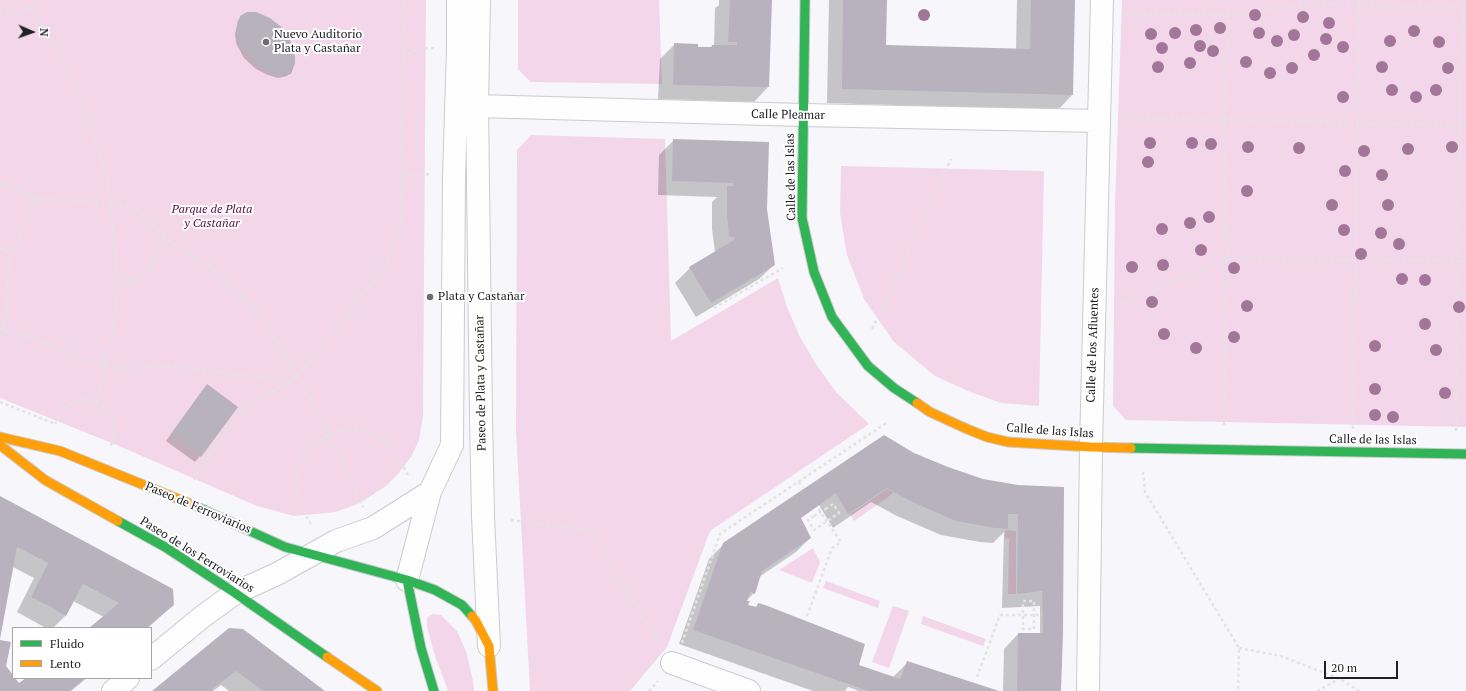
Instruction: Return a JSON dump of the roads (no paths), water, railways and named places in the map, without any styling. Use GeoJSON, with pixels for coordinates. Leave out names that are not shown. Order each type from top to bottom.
{"type":"FeatureCollection","features":[{"type":"Feature","properties":{"kind":"main road","name":"Calle de las Islas"},"geometry":{"type":"LineString","coordinates":[[805,0],[802,218],[808,248],[814,272],[832,317],[868,366],[894,388],[930,412],[987,436],[1008,442],[1090,447],[1466,454]]}},
{"type":"Feature","properties":{"kind":"main road","name":"Paseo de Ferroviarios"},"geometry":{"type":"LineString","coordinates":[[0,438],[60,451],[185,501],[285,547],[313,553]]}},
{"type":"Feature","properties":{"kind":"main road","name":"Paseo de los Ferroviarios"},"geometry":{"type":"LineString","coordinates":[[0,445],[45,480],[165,546],[378,691]]}},
{"type":"Feature","properties":{"kind":"main road"},"geometry":{"type":"LineString","coordinates":[[313,553],[407,580],[435,590],[462,605],[476,621],[489,646],[493,691]]}},
{"type":"Feature","properties":{"kind":"main road"},"geometry":{"type":"LineString","coordinates":[[407,580],[421,648],[434,691]]}},
{"type":"Feature","properties":{"kind":"street"},"geometry":{"type":"LineString","coordinates":[[407,580],[430,492],[452,445],[454,176],[458,0]]}},
{"type":"Feature","properties":{"kind":"street","name":"Paseo de Plata y Castañar"},"geometry":{"type":"LineString","coordinates":[[479,0],[477,106],[483,516],[489,646]]}},
{"type":"Feature","properties":{"kind":"street","name":"Calle de los Afluentes"},"geometry":{"type":"LineString","coordinates":[[1088,691],[1090,447],[1107,119],[1102,0]]}},
{"type":"Feature","properties":{"kind":"street","name":"Calle Pleamar"},"geometry":{"type":"LineString","coordinates":[[477,106],[803,116],[1107,119]]}},
{"type":"Feature","properties":{"kind":"street"},"geometry":{"type":"LineString","coordinates":[[152,658],[202,617],[236,593],[277,574],[336,541],[373,528],[430,492]]}},
{"type":"Feature","properties":{"kind":"street"},"geometry":{"type":"LineString","coordinates":[[672,663],[749,691]]}},
{"type":"Feature","properties":{"kind":"street"},"geometry":{"type":"LineString","coordinates":[[113,691],[127,679]]}},
{"type":"Feature","properties":{"kind":"place","name":"Nuevo Auditorio Plata y Castañar"},"geometry":{"type":"Point","coordinates":[266,42]}},
{"type":"Feature","properties":{"kind":"place","name":"Plata y Castañar"},"geometry":{"type":"Point","coordinates":[430,297]}},
{"type":"Feature","properties":{"kind":"park label","name":"Parque de Plata y Castañar"},"geometry":{"type":"Point","coordinates":[212,217]}}]}
